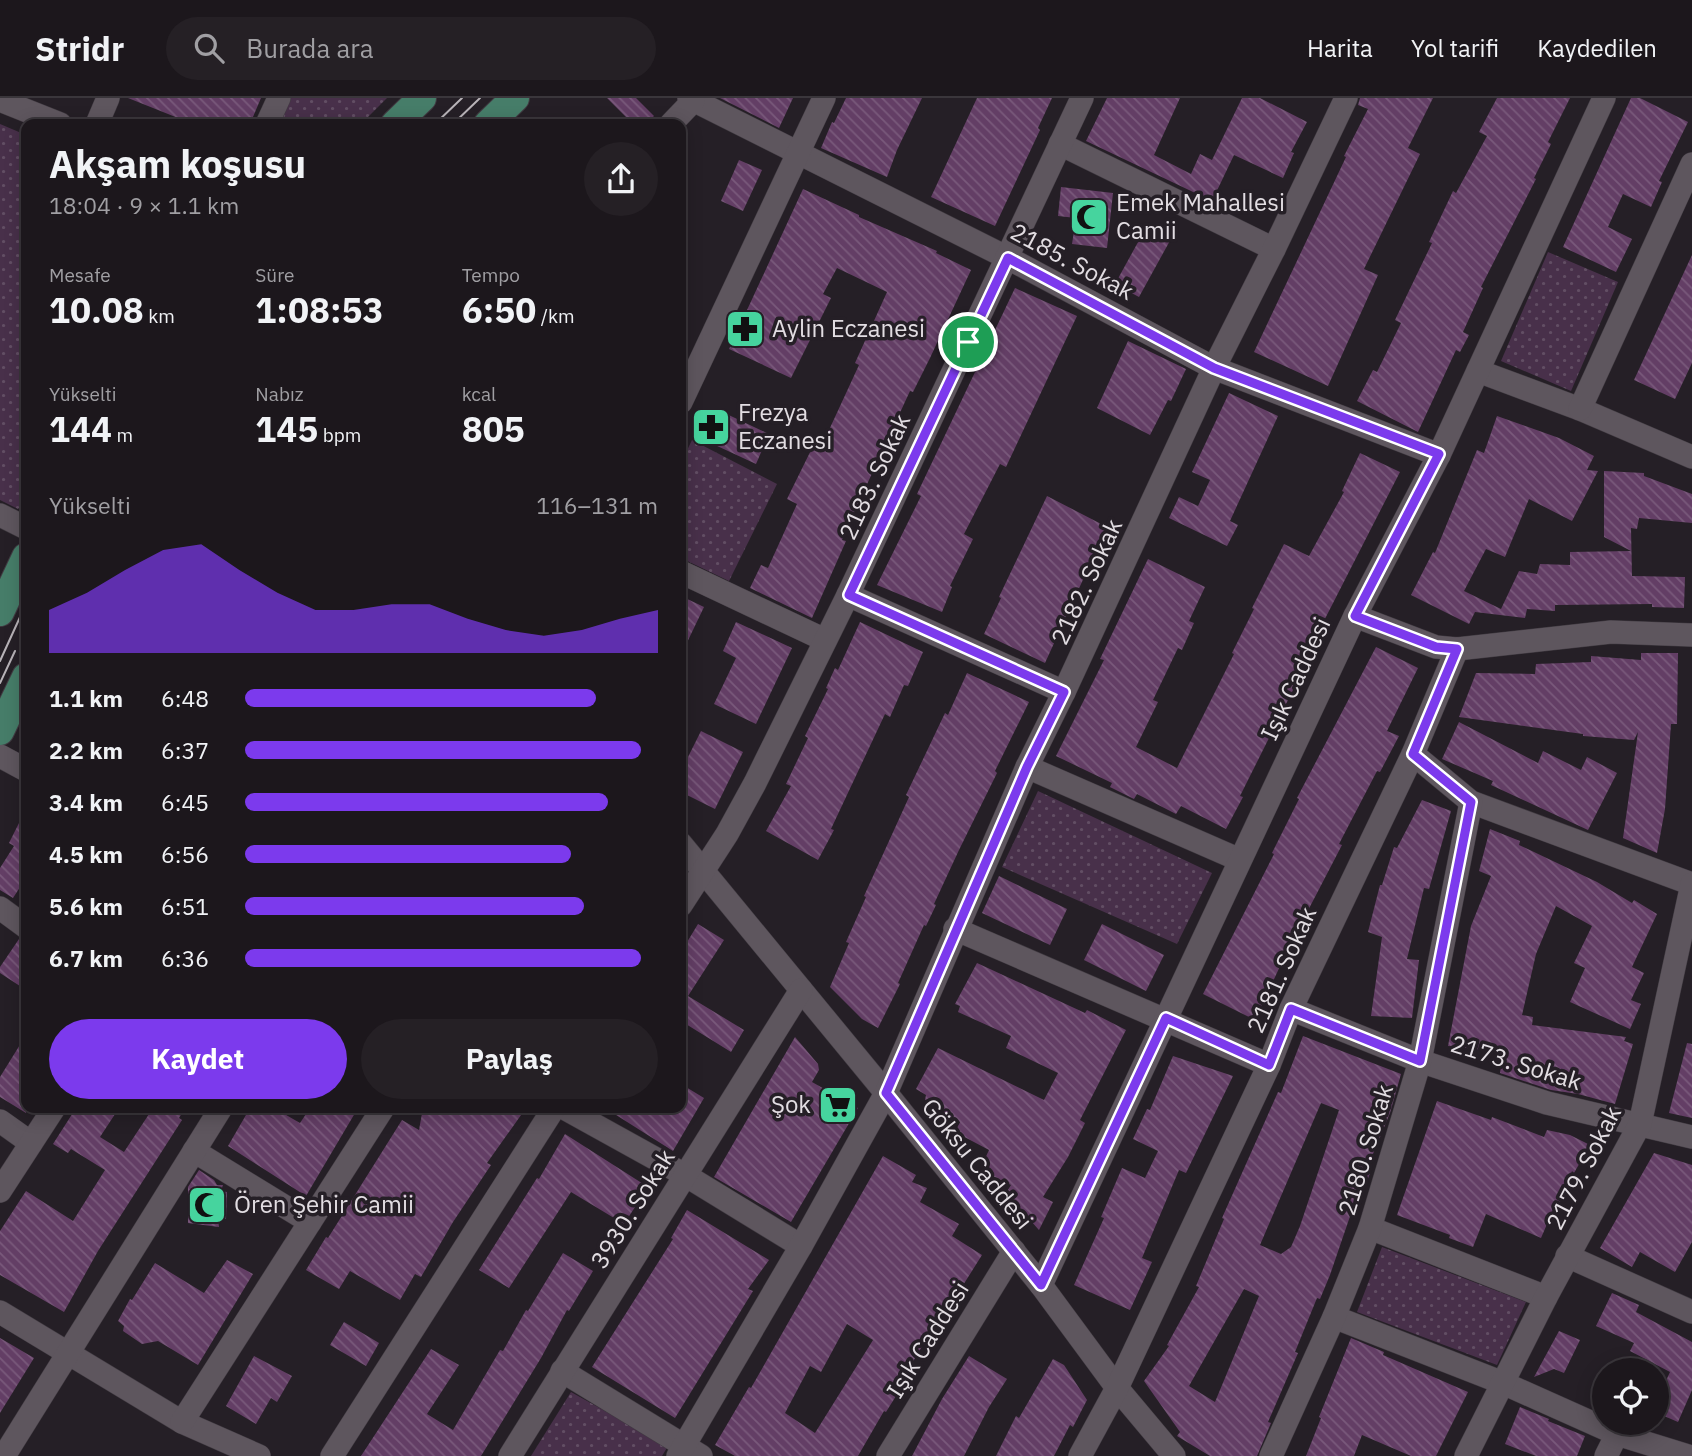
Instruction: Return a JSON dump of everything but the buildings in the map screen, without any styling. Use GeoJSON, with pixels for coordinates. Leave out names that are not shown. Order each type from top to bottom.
{"type":"FeatureCollection","features":[{"type":"Feature","properties":{"kind":"main road"},"geometry":{"type":"LineString","coordinates":[[400,119],[422,98]]}},
{"type":"Feature","properties":{"kind":"main road"},"geometry":{"type":"LineString","coordinates":[[493,119],[514,98]]}},
{"type":"Feature","properties":{"kind":"main road"},"geometry":{"type":"LineString","coordinates":[[0,612],[21,568]]}},
{"type":"Feature","properties":{"kind":"main road"},"geometry":{"type":"LineString","coordinates":[[0,731],[21,687]]}},
{"type":"Feature","properties":{"kind":"street"},"geometry":{"type":"LineString","coordinates":[[99,119],[108,98]]}},
{"type":"Feature","properties":{"kind":"street"},"geometry":{"type":"LineString","coordinates":[[269,119],[279,98]]}},
{"type":"Feature","properties":{"kind":"street"},"geometry":{"type":"LineString","coordinates":[[686,390],[824,98]]}},
{"type":"Feature","properties":{"kind":"street","name":"2183. Sokak"},"geometry":{"type":"LineString","coordinates":[[686,897],[727,834],[755,783],[849,595],[1082,98]]}},
{"type":"Feature","properties":{"kind":"street","name":"2182. Sokak"},"geometry":{"type":"LineString","coordinates":[[688,1453],[886,1093],[1027,767],[1214,368],[1346,98]]}},
{"type":"Feature","properties":{"kind":"street","name":"Işık Caddesi"},"geometry":{"type":"LineString","coordinates":[[1041,1285],[1355,616],[1439,454],[1604,98]]}},
{"type":"Feature","properties":{"kind":"street"},"geometry":{"type":"LineString","coordinates":[[0,100],[48,119]]}},
{"type":"Feature","properties":{"kind":"street"},"geometry":{"type":"LineString","coordinates":[[675,119],[691,100]]}},
{"type":"Feature","properties":{"kind":"street","name":"2185. Sokak"},"geometry":{"type":"LineString","coordinates":[[691,100],[1008,258],[1214,368],[1439,454]]}},
{"type":"Feature","properties":{"kind":"street"},"geometry":{"type":"LineString","coordinates":[[1060,144],[1274,249]]}},
{"type":"Feature","properties":{"kind":"street"},"geometry":{"type":"LineString","coordinates":[[1580,409],[1692,164]]}},
{"type":"Feature","properties":{"kind":"street"},"geometry":{"type":"LineString","coordinates":[[1478,371],[1580,409],[1692,457]]}},
{"type":"Feature","properties":{"kind":"street"},"geometry":{"type":"LineString","coordinates":[[0,515],[21,526]]}},
{"type":"Feature","properties":{"kind":"street"},"geometry":{"type":"LineString","coordinates":[[686,574],[825,640]]}},
{"type":"Feature","properties":{"kind":"street"},"geometry":{"type":"LineString","coordinates":[[849,595],[1064,692]]}},
{"type":"Feature","properties":{"kind":"street"},"geometry":{"type":"LineString","coordinates":[[1355,616],[1436,647],[1457,649],[1611,632],[1692,635]]}},
{"type":"Feature","properties":{"kind":"street","name":"2181. Sokak"},"geometry":{"type":"LineString","coordinates":[[1080,1456],[1117,1388],[1269,1065],[1291,1009],[1413,754],[1457,649]]}},
{"type":"Feature","properties":{"kind":"street"},"geometry":{"type":"LineString","coordinates":[[1413,754],[1471,802],[1692,884]]}},
{"type":"Feature","properties":{"kind":"street"},"geometry":{"type":"LineString","coordinates":[[0,756],[21,767]]}},
{"type":"Feature","properties":{"kind":"street"},"geometry":{"type":"LineString","coordinates":[[1027,767],[1240,860]]}},
{"type":"Feature","properties":{"kind":"street","name":"2180. Sokak"},"geometry":{"type":"LineString","coordinates":[[1270,1456],[1334,1317],[1370,1228],[1420,1061],[1471,802]]}},
{"type":"Feature","properties":{"kind":"street","name":"Göksu Caddesi"},"geometry":{"type":"LineString","coordinates":[[686,850],[1014,1251],[1117,1388],[1174,1456]]}},
{"type":"Feature","properties":{"kind":"street","name":"2179. Sokak"},"geometry":{"type":"LineString","coordinates":[[1466,1456],[1567,1256],[1640,1124],[1692,884]]}},
{"type":"Feature","properties":{"kind":"street"},"geometry":{"type":"LineString","coordinates":[[0,908],[21,923]]}},
{"type":"Feature","properties":{"kind":"street"},"geometry":{"type":"LineString","coordinates":[[956,929],[1269,1065]]}},
{"type":"Feature","properties":{"kind":"street","name":"3930. Sokak"},"geometry":{"type":"LineString","coordinates":[[510,1456],[800,990]]}},
{"type":"Feature","properties":{"kind":"street","name":"2173. Sokak"},"geometry":{"type":"LineString","coordinates":[[1291,1009],[1420,1061],[1547,1103],[1692,1137]]}},
{"type":"Feature","properties":{"kind":"street"},"geometry":{"type":"LineString","coordinates":[[0,1191],[51,1113]]}},
{"type":"Feature","properties":{"kind":"street"},"geometry":{"type":"LineString","coordinates":[[4,1456],[219,1113]]}},
{"type":"Feature","properties":{"kind":"street"},"geometry":{"type":"LineString","coordinates":[[181,1422],[380,1113]]}},
{"type":"Feature","properties":{"kind":"street"},"geometry":{"type":"LineString","coordinates":[[332,1456],[551,1113]]}},
{"type":"Feature","properties":{"kind":"street"},"geometry":{"type":"LineString","coordinates":[[573,1113],[685,1175],[801,1246]]}},
{"type":"Feature","properties":{"kind":"street"},"geometry":{"type":"LineString","coordinates":[[0,1121],[31,1143]]}},
{"type":"Feature","properties":{"kind":"street"},"geometry":{"type":"LineString","coordinates":[[194,1151],[310,1222]]}},
{"type":"Feature","properties":{"kind":"street"},"geometry":{"type":"LineString","coordinates":[[1370,1228],[1546,1297]]}},
{"type":"Feature","properties":{"kind":"street","name":"Işık Caddesi"},"geometry":{"type":"LineString","coordinates":[[888,1456],[1014,1251]]}},
{"type":"Feature","properties":{"kind":"street"},"geometry":{"type":"LineString","coordinates":[[1567,1256],[1692,1312]]}},
{"type":"Feature","properties":{"kind":"street"},"geometry":{"type":"LineString","coordinates":[[0,1312],[181,1422],[259,1456]]}},
{"type":"Feature","properties":{"kind":"street"},"geometry":{"type":"LineString","coordinates":[[1334,1317],[1503,1383],[1592,1423]]}},
{"type":"Feature","properties":{"kind":"street"},"geometry":{"type":"LineString","coordinates":[[562,1371],[688,1453]]}},
{"type":"Feature","properties":{"kind":"street"},"geometry":{"type":"LineString","coordinates":[[1606,1456],[1616,1435]]}},
{"type":"Feature","properties":{"kind":"street"},"geometry":{"type":"LineString","coordinates":[[1620,1435],[1688,1456]]}},
{"type":"Feature","properties":{"kind":"shaded area"},"geometry":{"type":"Polygon","coordinates":[[[289,98],[387,98],[366,119],[279,119],[289,98]]]}},
{"type":"Feature","properties":{"kind":"shaded area"},"geometry":{"type":"Polygon","coordinates":[[[0,124],[21,133],[21,506],[18,509],[0,500],[0,124]]]}},
{"type":"Feature","properties":{"kind":"shaded area"},"geometry":{"type":"Polygon","coordinates":[[[1548,252],[1618,282],[1571,391],[1501,361],[1548,252]]]}},
{"type":"Feature","properties":{"kind":"shaded area"},"geometry":{"type":"Polygon","coordinates":[[[692,440],[777,484],[729,581],[686,560],[686,453],[692,440]]]}},
{"type":"Feature","properties":{"kind":"shaded area"},"geometry":{"type":"Polygon","coordinates":[[[1038,791],[1212,873],[1177,944],[1002,867],[1038,791]]]}},
{"type":"Feature","properties":{"kind":"shaded area"},"geometry":{"type":"Polygon","coordinates":[[[1382,1247],[1526,1302],[1497,1365],[1357,1312],[1382,1247]]]}},
{"type":"Feature","properties":{"kind":"shaded area"},"geometry":{"type":"Polygon","coordinates":[[[571,1392],[668,1446],[662,1456],[531,1456],[571,1392]]]}},
{"type":"Feature","properties":{"kind":"tram line"},"geometry":{"type":"LineString","coordinates":[[440,119],[462,98]]}},
{"type":"Feature","properties":{"kind":"tram line"},"geometry":{"type":"LineString","coordinates":[[458,119],[480,98]]}},
{"type":"Feature","properties":{"kind":"tram line"},"geometry":{"type":"LineString","coordinates":[[0,661],[21,615]]}},
{"type":"Feature","properties":{"kind":"tram line"},"geometry":{"type":"LineString","coordinates":[[0,683],[15,651]]}},
{"type":"Feature","properties":{"kind":"place","name":"Emek Mahallesi Camii"},"geometry":{"type":"Point","coordinates":[1089,217]}},
{"type":"Feature","properties":{"kind":"place","name":"Aylin Eczanesi"},"geometry":{"type":"Point","coordinates":[745,329]}},
{"type":"Feature","properties":{"kind":"place","name":"Frezya Eczanesi"},"geometry":{"type":"Point","coordinates":[711,427]}},
{"type":"Feature","properties":{"kind":"place","name":"Şok"},"geometry":{"type":"Point","coordinates":[838,1105]}},
{"type":"Feature","properties":{"kind":"place","name":"Ören Şehir Camii"},"geometry":{"type":"Point","coordinates":[207,1205]}},
{"type":"Feature","properties":{"kind":"route"},"geometry":{"type":"LineString","coordinates":[[1008,258],[1214,368],[1439,454],[1355,616],[1436,647],[1457,649],[1413,754],[1471,802],[1420,1061],[1291,1009],[1269,1065],[1166,1018],[1072,1224],[1041,1285],[886,1093],[1027,767],[1064,692],[849,595],[968,342],[1008,258]]}}]}
